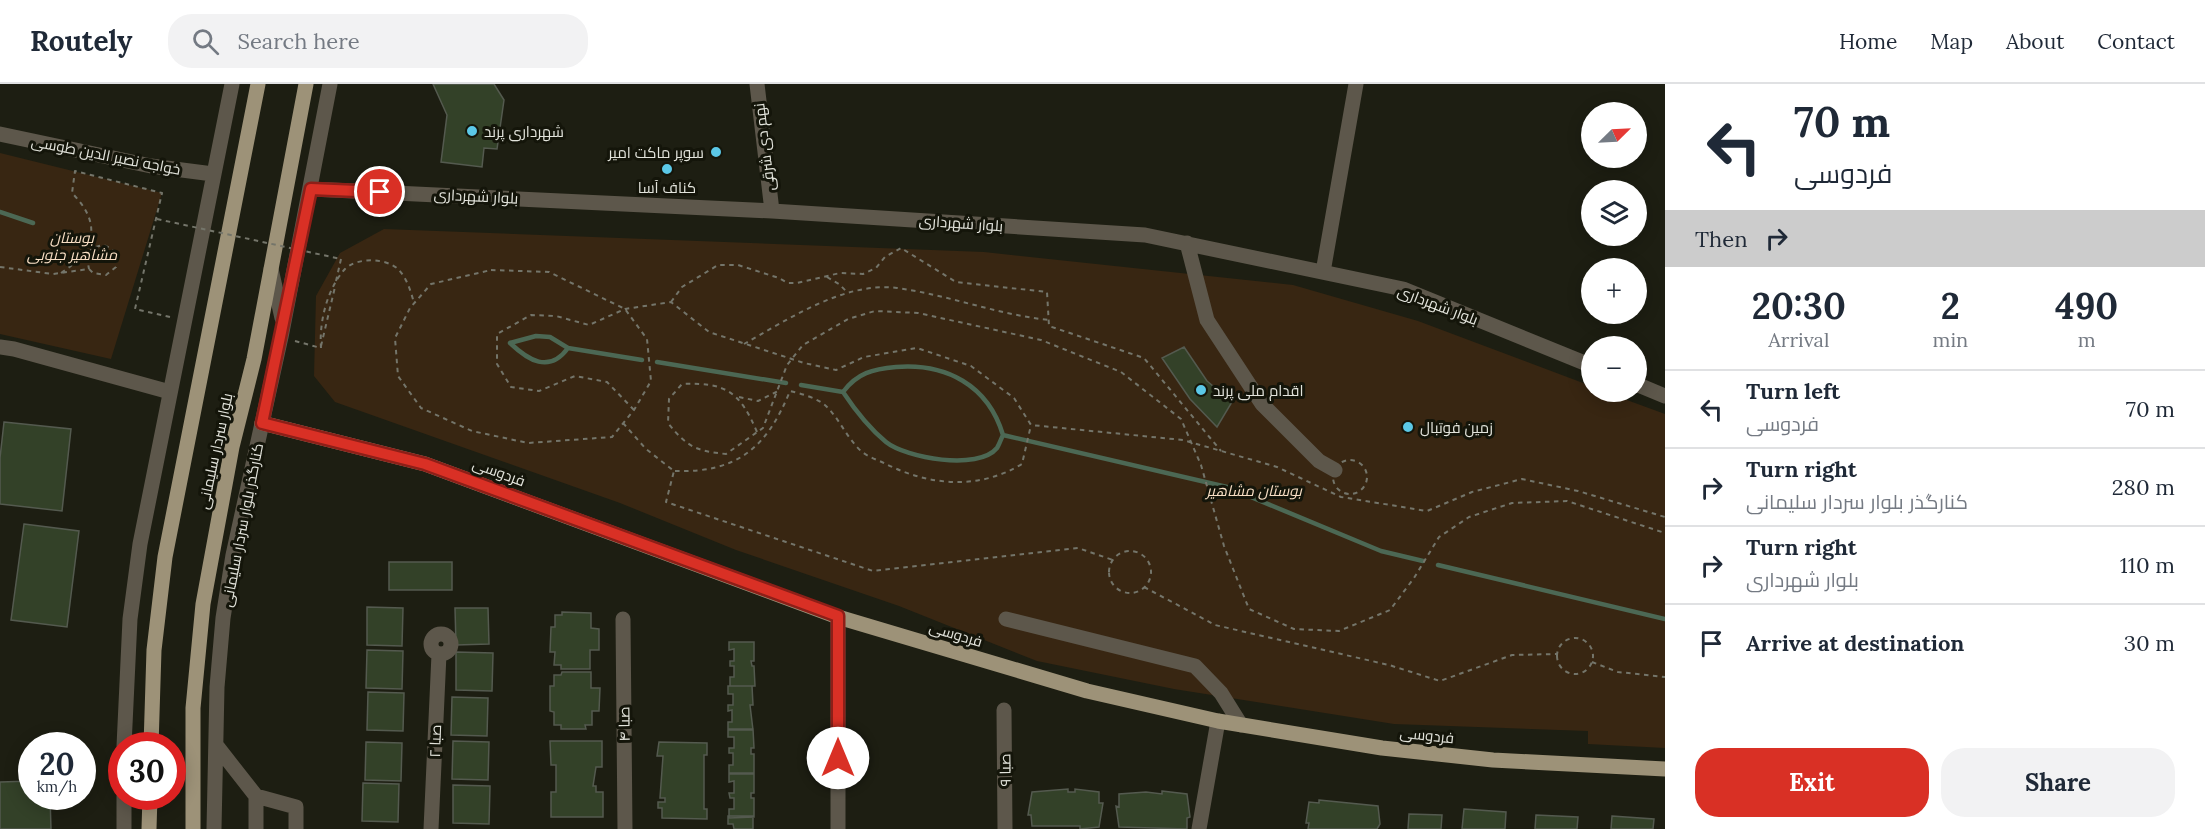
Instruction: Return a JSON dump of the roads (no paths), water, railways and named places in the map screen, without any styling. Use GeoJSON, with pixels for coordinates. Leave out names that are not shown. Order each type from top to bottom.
{"type":"FeatureCollection","features":[{"type":"Feature","properties":{"kind":"main road","name":"بلوار سردار سلیمانی"},"geometry":{"type":"LineString","coordinates":[[151,732],[154,650],[165,557],[258,84]]}},
{"type":"Feature","properties":{"kind":"main road","name":"بلوار سردار سلیمانی"},"geometry":{"type":"LineString","coordinates":[[193,829],[193,708],[203,604],[232,447],[254,359],[306,84]]}},
{"type":"Feature","properties":{"kind":"main road","name":"فردوسی"},"geometry":{"type":"LineString","coordinates":[[262,423],[425,464],[838,616],[1087,691],[1218,721],[1404,751],[1493,760],[1665,769]]}},
{"type":"Feature","properties":{"kind":"main road"},"geometry":{"type":"LineString","coordinates":[[149,829],[150,810]]}},
{"type":"Feature","properties":{"kind":"street"},"geometry":{"type":"LineString","coordinates":[[125,732],[130,620],[140,544],[232,84]]}},
{"type":"Feature","properties":{"kind":"street","name":"کنارگذر بلوار سردار سلیمانی"},"geometry":{"type":"LineString","coordinates":[[214,829],[217,687],[223,618],[234,555],[311,189],[330,84]]}},
{"type":"Feature","properties":{"kind":"street","name":"نهم دی شرقی"},"geometry":{"type":"LineString","coordinates":[[757,84],[772,211]]}},
{"type":"Feature","properties":{"kind":"street"},"geometry":{"type":"LineString","coordinates":[[1323,272],[1356,84]]}},
{"type":"Feature","properties":{"kind":"street","name":"خواجه نصیر الدین طوسی"},"geometry":{"type":"LineString","coordinates":[[0,134],[151,166],[213,174]]}},
{"type":"Feature","properties":{"kind":"street","name":"بلوار شهرداری"},"geometry":{"type":"LineString","coordinates":[[311,189],[772,211],[1145,235],[1403,289],[1581,362]]}},
{"type":"Feature","properties":{"kind":"street"},"geometry":{"type":"LineString","coordinates":[[1187,243],[1207,320],[1256,395],[1302,446],[1319,461],[1335,470]]}},
{"type":"Feature","properties":{"kind":"street"},"geometry":{"type":"LineString","coordinates":[[271,269],[282,331]]}},
{"type":"Feature","properties":{"kind":"street"},"geometry":{"type":"LineString","coordinates":[[0,347],[170,392]]}},
{"type":"Feature","properties":{"kind":"street"},"geometry":{"type":"LineString","coordinates":[[1647,389],[1665,396]]}},
{"type":"Feature","properties":{"kind":"street"},"geometry":{"type":"LineString","coordinates":[[838,616],[838,829]]}},
{"type":"Feature","properties":{"kind":"street","name":"صبا ۴"},"geometry":{"type":"LineString","coordinates":[[623,619],[625,829]]}},
{"type":"Feature","properties":{"kind":"street"},"geometry":{"type":"LineString","coordinates":[[1006,619],[1195,666],[1221,693],[1241,725]]}},
{"type":"Feature","properties":{"kind":"street","name":"صبا ۲"},"geometry":{"type":"LineString","coordinates":[[431,829],[439,654]]}},
{"type":"Feature","properties":{"kind":"street","name":"صبا ۹"},"geometry":{"type":"LineString","coordinates":[[1004,710],[1005,829]]}},
{"type":"Feature","properties":{"kind":"street"},"geometry":{"type":"LineString","coordinates":[[1199,829],[1218,721]]}},
{"type":"Feature","properties":{"kind":"street"},"geometry":{"type":"LineString","coordinates":[[216,745],[256,796],[296,807],[296,829]]}},
{"type":"Feature","properties":{"kind":"street"},"geometry":{"type":"LineString","coordinates":[[256,796],[256,829]]}},
{"type":"Feature","properties":{"kind":"street"},"geometry":{"type":"LineString","coordinates":[[124,810],[124,829]]}},
{"type":"Feature","properties":{"kind":"waterway"},"geometry":{"type":"LineString","coordinates":[[0,212],[33,223]]}},
{"type":"Feature","properties":{"kind":"waterway"},"geometry":{"type":"LineString","coordinates":[[510,343],[536,336],[550,337],[568,348],[642,360]]}},
{"type":"Feature","properties":{"kind":"waterway"},"geometry":{"type":"LineString","coordinates":[[510,343],[524,355],[539,362],[553,361],[568,348]]}},
{"type":"Feature","properties":{"kind":"waterway"},"geometry":{"type":"LineString","coordinates":[[657,362],[786,383]]}},
{"type":"Feature","properties":{"kind":"waterway"},"geometry":{"type":"LineString","coordinates":[[843,392],[860,376],[880,369],[896,367],[932,369],[963,381],[976,390],[987,403],[1003,435]]}},
{"type":"Feature","properties":{"kind":"waterway"},"geometry":{"type":"LineString","coordinates":[[801,385],[843,392],[880,437],[896,448],[909,453],[942,460],[974,459],[988,455],[997,448],[1003,435],[1227,487],[1381,551],[1423,561]]}},
{"type":"Feature","properties":{"kind":"waterway"},"geometry":{"type":"LineString","coordinates":[[1438,565],[1665,619]]}},
{"type":"Feature","properties":{"kind":"place","name":"شهرداری پرند"},"geometry":{"type":"Point","coordinates":[472,131]}},
{"type":"Feature","properties":{"kind":"place","name":"سوپر ماکت امیر"},"geometry":{"type":"Point","coordinates":[716,152]}},
{"type":"Feature","properties":{"kind":"place","name":"کناف آسا"},"geometry":{"type":"Point","coordinates":[667,169]}},
{"type":"Feature","properties":{"kind":"place","name":"اقدام ملی پرند"},"geometry":{"type":"Point","coordinates":[1201,390]}},
{"type":"Feature","properties":{"kind":"place","name":"زمین فوتبال"},"geometry":{"type":"Point","coordinates":[1408,427]}},
{"type":"Feature","properties":{"kind":"park label","name":"بوستان مشاهیر جنوبی"},"geometry":{"type":"Point","coordinates":[72,246]}},
{"type":"Feature","properties":{"kind":"park label","name":"بوستان مشاهیر"},"geometry":{"type":"Point","coordinates":[1254,490]}}]}
